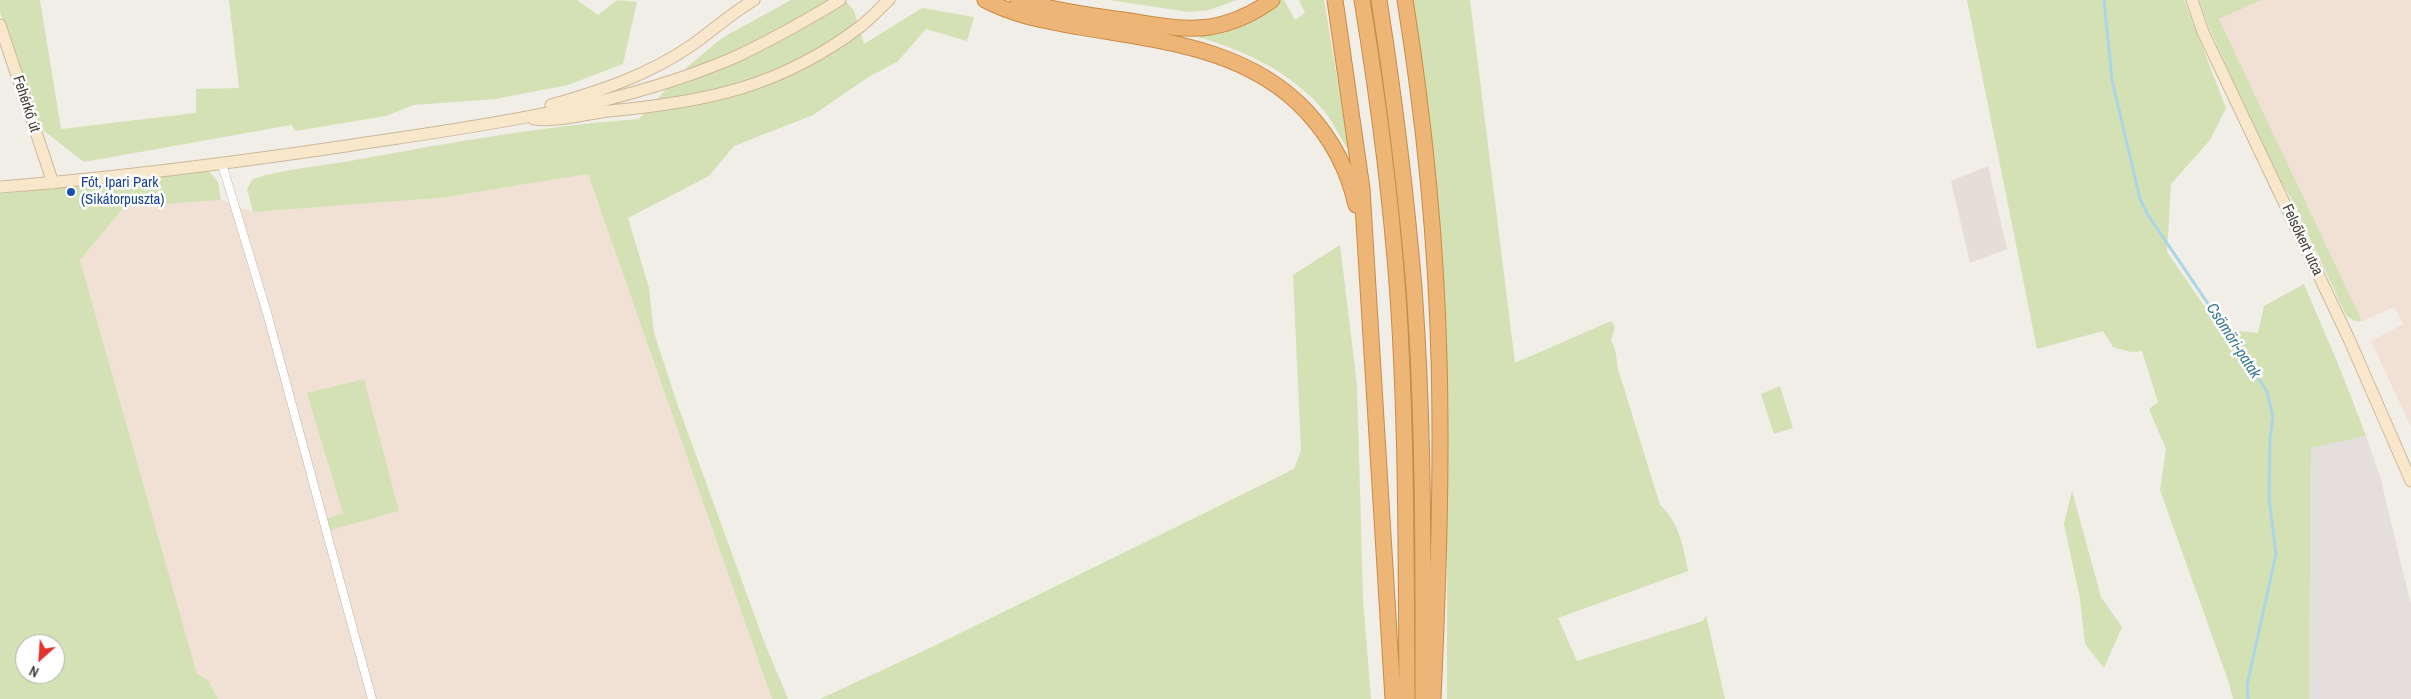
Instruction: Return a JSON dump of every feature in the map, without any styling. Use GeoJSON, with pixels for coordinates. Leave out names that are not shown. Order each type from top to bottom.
{"type":"FeatureCollection","features":[{"type":"Feature","properties":{"kind":"highway"},"geometry":{"type":"LineString","coordinates":[[985,0],[1027,18],[1168,42],[1210,52],[1260,73],[1296,100],[1319,125],[1343,164],[1353,190],[1366,241]]}},
{"type":"Feature","properties":{"kind":"highway"},"geometry":{"type":"LineString","coordinates":[[1018,0],[1067,12],[1172,28],[1209,27],[1231,22],[1249,15],[1272,0]]}},
{"type":"Feature","properties":{"kind":"highway"},"geometry":{"type":"LineString","coordinates":[[1335,0],[1357,143],[1366,241],[1393,699]]}},
{"type":"Feature","properties":{"kind":"highway"},"geometry":{"type":"LineString","coordinates":[[1362,0],[1384,155],[1398,294],[1405,486],[1407,699]]}},
{"type":"Feature","properties":{"kind":"highway"},"geometry":{"type":"LineString","coordinates":[[1380,0],[1398,133],[1414,288],[1421,455],[1423,699]]}},
{"type":"Feature","properties":{"kind":"highway"},"geometry":{"type":"LineString","coordinates":[[1406,0],[1430,200],[1439,358],[1440,500],[1433,699]]}},
{"type":"Feature","properties":{"kind":"main road"},"geometry":{"type":"LineString","coordinates":[[522,118],[549,105],[597,92],[643,73],[691,46],[754,0]]}},
{"type":"Feature","properties":{"kind":"main road"},"geometry":{"type":"LineString","coordinates":[[0,186],[53,183],[222,164],[522,118],[652,86],[731,58],[785,33],[840,0]]}},
{"type":"Feature","properties":{"kind":"main road"},"geometry":{"type":"LineString","coordinates":[[522,118],[553,121],[600,112],[670,105],[764,82],[813,58],[862,25],[889,0]]}},
{"type":"Feature","properties":{"kind":"main road","name":"Felsőkert utca"},"geometry":{"type":"LineString","coordinates":[[2192,0],[2203,32],[2348,339],[2411,480]]}},
{"type":"Feature","properties":{"kind":"main road","name":"Fehérkő út"},"geometry":{"type":"LineString","coordinates":[[0,25],[53,183]]}},
{"type":"Feature","properties":{"kind":"street"},"geometry":{"type":"LineString","coordinates":[[222,164],[267,313],[372,699]]}},
{"type":"Feature","properties":{"kind":"shaded area"},"geometry":{"type":"Polygon","coordinates":[[[2262,0],[2411,0],[2411,427],[2371,341],[2403,324],[2394,307],[2362,321],[2219,19],[2262,0]]]}},
{"type":"Feature","properties":{"kind":"shaded area"},"geometry":{"type":"Polygon","coordinates":[[[1988,166],[2007,249],[1970,263],[1951,181],[1988,166]]]}},
{"type":"Feature","properties":{"kind":"shaded area"},"geometry":{"type":"Polygon","coordinates":[[[588,174],[772,699],[218,699],[208,680],[197,674],[80,260],[124,207],[221,200],[253,212],[440,198],[588,174]]]}},
{"type":"Feature","properties":{"kind":"shaded area"},"geometry":{"type":"Polygon","coordinates":[[[2366,436],[2380,476],[2411,605],[2411,699],[2309,699],[2311,448],[2366,436]]]}},
{"type":"Feature","properties":{"kind":"green space"},"geometry":{"type":"Polygon","coordinates":[[[0,0],[40,0],[61,129],[196,113],[196,89],[239,88],[229,0],[577,0],[598,15],[617,0],[637,2],[623,64],[568,85],[495,99],[413,105],[386,116],[296,131],[291,125],[84,162],[43,130],[0,12],[0,0]]]}},
{"type":"Feature","properties":{"kind":"green space"},"geometry":{"type":"Polygon","coordinates":[[[791,0],[845,0],[854,11],[864,44],[922,8],[974,17],[967,41],[926,29],[897,62],[870,76],[813,115],[734,146],[709,176],[628,218],[649,288],[654,333],[678,406],[765,644],[788,699],[772,699],[588,174],[440,198],[253,212],[247,189],[253,179],[293,170],[499,135],[639,119],[685,69],[722,38],[791,0]]]}},
{"type":"Feature","properties":{"kind":"green space"},"geometry":{"type":"Polygon","coordinates":[[[1109,0],[1237,0],[1209,10],[1189,12],[1109,0]]]}},
{"type":"Feature","properties":{"kind":"green space"},"geometry":{"type":"Polygon","coordinates":[[[1281,0],[1284,0],[1295,20],[1305,13],[1299,0],[1324,0],[1349,151],[1325,112],[1298,85],[1251,56],[1198,37],[1222,31],[1241,23],[1260,14],[1281,0]]]}},
{"type":"Feature","properties":{"kind":"green space"},"geometry":{"type":"Polygon","coordinates":[[[1412,0],[1470,0],[1515,363],[1611,321],[1615,327],[1611,340],[1615,349],[1618,369],[1660,505],[1676,527],[1684,553],[1688,571],[1558,618],[1577,661],[1703,621],[1706,615],[1725,699],[1447,699],[1447,360],[1439,220],[1412,0]]]}},
{"type":"Feature","properties":{"kind":"green space"},"geometry":{"type":"Polygon","coordinates":[[[1967,0],[2184,0],[2226,108],[2210,140],[2171,184],[2167,252],[2220,329],[2258,333],[2264,306],[2304,284],[2366,436],[2311,448],[2309,699],[2233,699],[2160,490],[2166,449],[2149,409],[2158,402],[2142,351],[2131,352],[2113,347],[2103,331],[2037,349],[1967,0]]]}},
{"type":"Feature","properties":{"kind":"green space"},"geometry":{"type":"Polygon","coordinates":[[[2199,0],[2262,0],[2219,19],[2362,321],[2354,321],[2346,315],[2291,198],[2269,162],[2208,25],[2199,0]]]}},
{"type":"Feature","properties":{"kind":"green space"},"geometry":{"type":"Polygon","coordinates":[[[209,171],[218,182],[221,200],[124,207],[80,260],[197,674],[208,680],[218,699],[0,699],[0,194],[209,171]]]}},
{"type":"Feature","properties":{"kind":"green space"},"geometry":{"type":"Polygon","coordinates":[[[1340,245],[1357,385],[1363,599],[1371,699],[820,699],[932,647],[1294,469],[1301,451],[1293,275],[1340,245]]]}},
{"type":"Feature","properties":{"kind":"green space"},"geometry":{"type":"Polygon","coordinates":[[[364,379],[399,511],[331,530],[326,519],[343,513],[307,393],[364,379]]]}},
{"type":"Feature","properties":{"kind":"green space"},"geometry":{"type":"Polygon","coordinates":[[[1780,386],[1793,428],[1774,434],[1761,394],[1780,386]]]}},
{"type":"Feature","properties":{"kind":"green space"},"geometry":{"type":"Polygon","coordinates":[[[2072,491],[2101,597],[2122,627],[2104,668],[2085,644],[2080,599],[2064,524],[2072,491]]]}},
{"type":"Feature","properties":{"kind":"waterway","name":"Csömöri-patak"},"geometry":{"type":"LineString","coordinates":[[2104,0],[2112,80],[2140,199],[2148,215],[2267,392],[2273,417],[2270,438],[2269,499],[2276,554],[2247,685],[2248,699]]}},
{"type":"Feature","properties":{"kind":"place","name":"Fót, Ipari Park (Sikátorpuszta)"},"geometry":{"type":"Point","coordinates":[71,192]}}]}
